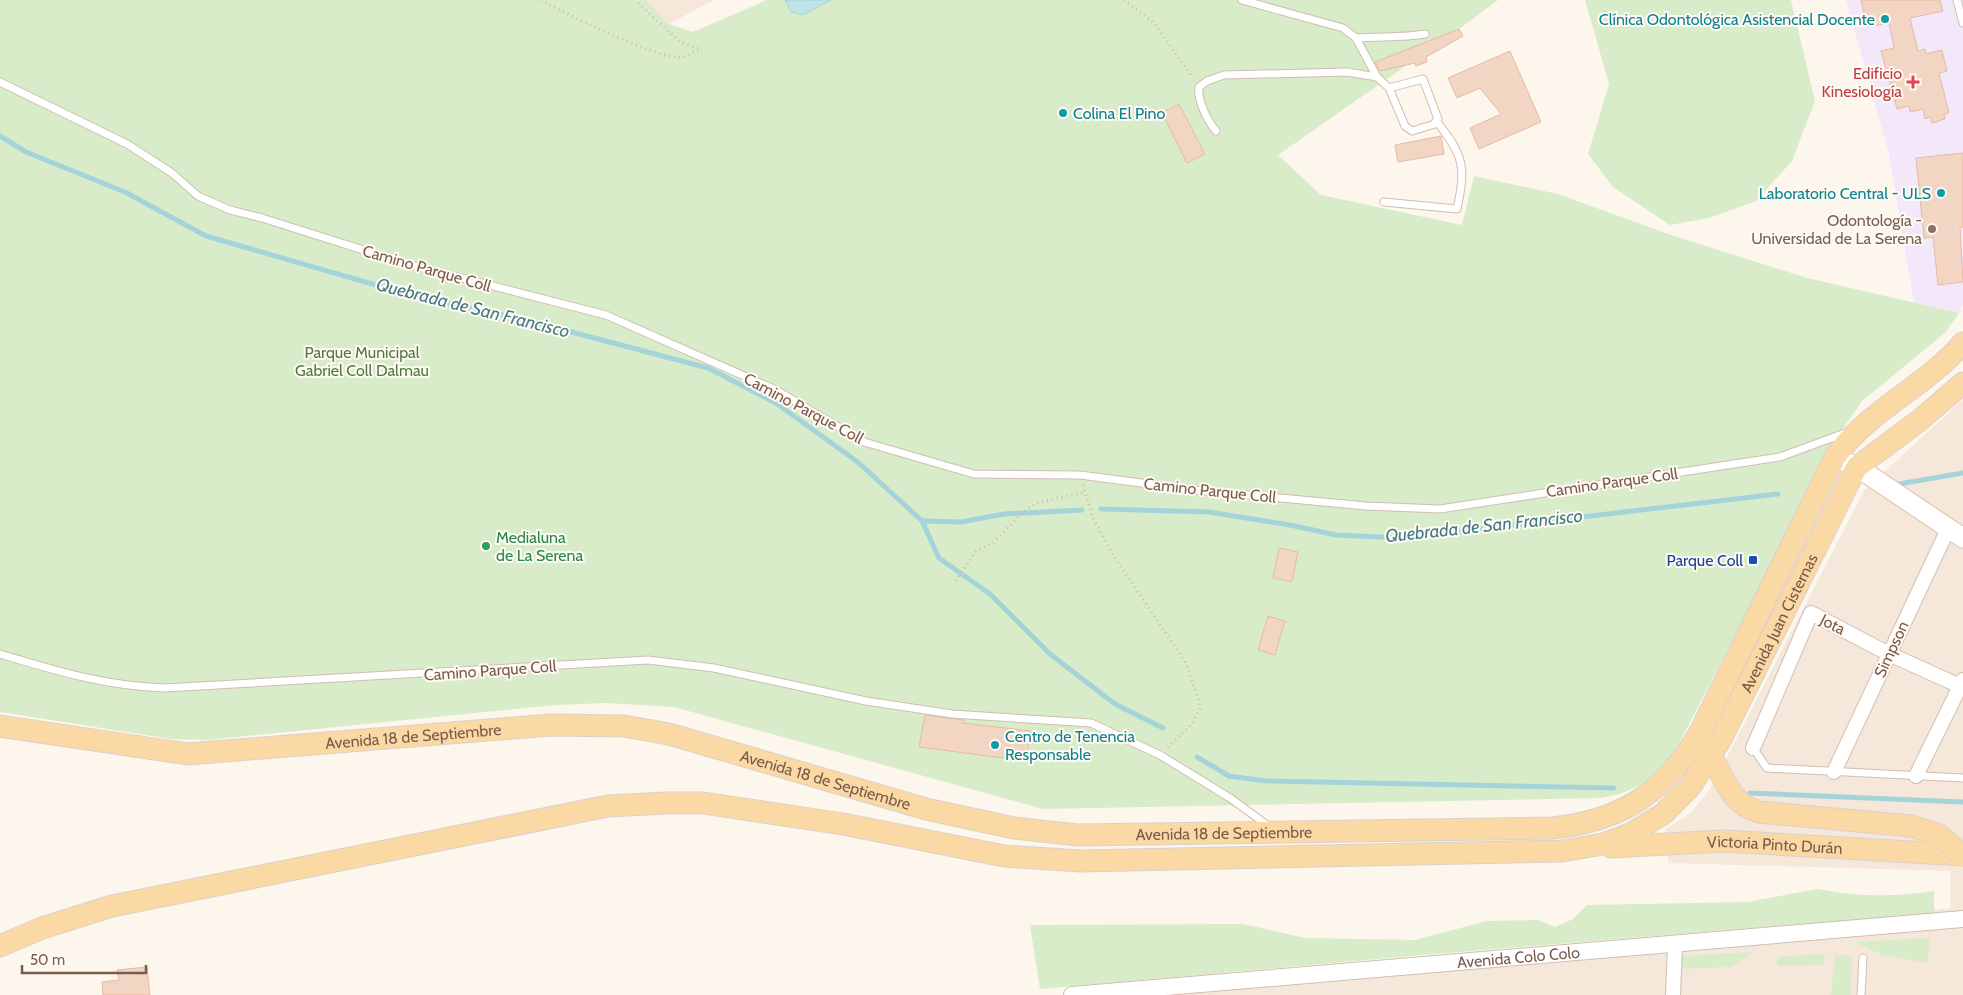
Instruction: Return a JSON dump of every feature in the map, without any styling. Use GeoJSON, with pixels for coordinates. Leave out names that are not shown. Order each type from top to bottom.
{"type":"FeatureCollection","features":[{"type":"Feature","properties":{"kind":"main road","name":"Avenida Juan Cisternas"},"geometry":{"type":"LineString","coordinates":[[1648,795],[1682,761],[1700,732],[1835,457],[1864,424],[1938,369],[1963,343]]}},
{"type":"Feature","properties":{"kind":"main road","name":"Avenida Juan Cisternas"},"geometry":{"type":"LineString","coordinates":[[1586,848],[1630,834],[1662,814],[1690,787],[1711,756],[1840,495],[1857,467],[1920,420],[1963,383]]}},
{"type":"Feature","properties":{"kind":"main road"},"geometry":{"type":"LineString","coordinates":[[1835,457],[1857,467],[1956,533]]}},
{"type":"Feature","properties":{"kind":"main road","name":"Avenida 18 de Septiembre"},"geometry":{"type":"LineString","coordinates":[[0,726],[188,754],[551,725],[624,726],[669,734],[926,808],[1014,828],[1103,836],[1569,826],[1612,815],[1648,795]]}},
{"type":"Feature","properties":{"kind":"main road"},"geometry":{"type":"LineString","coordinates":[[1711,756],[1733,798],[1745,808],[1759,812],[1840,821],[1911,826],[1939,835],[1949,841],[1963,856]]}},
{"type":"Feature","properties":{"kind":"main road","name":"Avenida 18 de Septiembre"},"geometry":{"type":"LineString","coordinates":[[0,946],[42,928],[112,906],[608,806],[703,803],[843,824],[1004,856],[1081,862],[1491,853],[1562,851],[1586,848]]}},
{"type":"Feature","properties":{"kind":"main road"},"geometry":{"type":"LineString","coordinates":[[1724,842],[1840,821]]}},
{"type":"Feature","properties":{"kind":"main road","name":"Victoria Pinto Durán"},"geometry":{"type":"LineString","coordinates":[[1586,848],[1724,842],[1963,856]]}},
{"type":"Feature","properties":{"kind":"street","name":"Simpson"},"geometry":{"type":"LineString","coordinates":[[1834,772],[1889,654],[1956,533]]}},
{"type":"Feature","properties":{"kind":"street","name":"Jota"},"geometry":{"type":"LineString","coordinates":[[1753,748],[1811,613],[1889,654],[1961,683]]}},
{"type":"Feature","properties":{"kind":"street"},"geometry":{"type":"LineString","coordinates":[[1916,776],[1961,683]]}},
{"type":"Feature","properties":{"kind":"street","name":"Avenida Colo Colo"},"geometry":{"type":"LineString","coordinates":[[1072,995],[1675,946],[1963,919]]}},
{"type":"Feature","properties":{"kind":"street"},"geometry":{"type":"LineString","coordinates":[[1673,995],[1675,946]]}},
{"type":"Feature","properties":{"kind":"lane"},"geometry":{"type":"LineString","coordinates":[[1242,0],[1342,28],[1356,38],[1377,77],[1389,88],[1405,126],[1412,130],[1436,122]]}},
{"type":"Feature","properties":{"kind":"lane"},"geometry":{"type":"LineString","coordinates":[[1957,0],[1963,23]]}},
{"type":"Feature","properties":{"kind":"lane"},"geometry":{"type":"LineString","coordinates":[[1356,38],[1384,35],[1407,37],[1425,34]]}},
{"type":"Feature","properties":{"kind":"lane"},"geometry":{"type":"LineString","coordinates":[[1216,131],[1211,125],[1198,94],[1199,87],[1207,81],[1224,75],[1347,72],[1377,77]]}},
{"type":"Feature","properties":{"kind":"lane"},"geometry":{"type":"LineString","coordinates":[[1389,88],[1423,79],[1438,119],[1436,122]]}},
{"type":"Feature","properties":{"kind":"lane","name":"Camino Parque Coll"},"geometry":{"type":"LineString","coordinates":[[0,82],[127,144],[172,173],[198,196],[230,210],[262,218],[411,265],[606,314],[776,390],[864,442],[974,474],[1080,475],[1195,490],[1366,506],[1440,509],[1780,458],[1842,435],[1864,424]]}},
{"type":"Feature","properties":{"kind":"lane"},"geometry":{"type":"LineString","coordinates":[[1384,202],[1457,209],[1464,180],[1460,156],[1452,140],[1436,122]]}},
{"type":"Feature","properties":{"kind":"lane","name":"Camino Parque Coll"},"geometry":{"type":"LineString","coordinates":[[0,654],[81,678],[126,687],[165,688],[648,660],[714,668],[866,701],[952,714],[1091,723],[1160,755],[1230,798],[1278,833]]}},
{"type":"Feature","properties":{"kind":"lane"},"geometry":{"type":"LineString","coordinates":[[1753,748],[1767,768],[1963,778]]}},
{"type":"Feature","properties":{"kind":"lane"},"geometry":{"type":"LineString","coordinates":[[1861,995],[1863,958]]}},
{"type":"Feature","properties":{"kind":"path"},"geometry":{"type":"LineString","coordinates":[[541,0],[580,21],[660,54],[681,58],[700,49],[680,42],[639,4],[638,0]]}},
{"type":"Feature","properties":{"kind":"path"},"geometry":{"type":"LineString","coordinates":[[1124,0],[1154,24],[1199,87]]}},
{"type":"Feature","properties":{"kind":"path"},"geometry":{"type":"LineString","coordinates":[[1080,475],[1093,518],[1113,555],[1186,663],[1202,707],[1192,724],[1160,755]]}},
{"type":"Feature","properties":{"kind":"path"},"geometry":{"type":"LineString","coordinates":[[956,581],[976,551],[993,543],[1024,511],[1039,502],[1085,492]]}},
{"type":"Feature","properties":{"kind":"shaded area"},"geometry":{"type":"Polygon","coordinates":[[[646,0],[714,0],[669,24],[646,0]]]}},
{"type":"Feature","properties":{"kind":"shaded area","name":"Odontología - Universidad de La Serena"},"geometry":{"type":"Polygon","coordinates":[[[1846,0],[1963,0],[1963,304],[1959,313],[1914,303],[1889,154],[1846,0]]]}},
{"type":"Feature","properties":{"kind":"shaded area"},"geometry":{"type":"Polygon","coordinates":[[[1963,400],[1963,995],[1109,995],[1951,908],[1950,871],[1668,863],[1666,829],[1692,812],[1711,788],[1865,489],[1963,400]]]}},
{"type":"Feature","properties":{"kind":"green space","name":"Parque Municipal Gabriel Coll Dalmau"},"geometry":{"type":"Polygon","coordinates":[[[0,0],[646,0],[669,24],[693,32],[767,0],[1498,0],[1278,155],[1321,195],[1462,225],[1474,176],[1558,194],[1671,235],[1807,278],[1959,313],[1945,333],[1862,401],[1820,462],[1752,603],[1671,759],[1639,786],[1610,796],[1599,798],[1043,809],[674,707],[607,703],[555,705],[207,740],[171,739],[0,712],[0,0]]]}},
{"type":"Feature","properties":{"kind":"green space"},"geometry":{"type":"Polygon","coordinates":[[[1585,0],[1791,0],[1815,101],[1792,161],[1756,201],[1709,218],[1670,225],[1613,187],[1588,154],[1609,84],[1585,0]]]}},
{"type":"Feature","properties":{"kind":"green space"},"geometry":{"type":"Polygon","coordinates":[[[1818,889],[1846,894],[1876,895],[1934,891],[1934,913],[1040,989],[1030,925],[1243,924],[1305,938],[1415,940],[1487,921],[1538,920],[1555,927],[1573,919],[1587,905],[1747,902],[1818,889]]]}},
{"type":"Feature","properties":{"kind":"green space"},"geometry":{"type":"Polygon","coordinates":[[[1929,938],[1928,963],[1882,955],[1855,942],[1929,938]]]}},
{"type":"Feature","properties":{"kind":"green space"},"geometry":{"type":"Polygon","coordinates":[[[1754,952],[1730,967],[1680,969],[1681,956],[1754,952]]]}},
{"type":"Feature","properties":{"kind":"green space"},"geometry":{"type":"Polygon","coordinates":[[[1825,954],[1824,965],[1778,966],[1776,961],[1780,956],[1825,954]]]}},
{"type":"Feature","properties":{"kind":"green space"},"geometry":{"type":"Polygon","coordinates":[[[1835,955],[1852,955],[1851,995],[1831,995],[1835,955]]]}},
{"type":"Feature","properties":{"kind":"water"},"geometry":{"type":"Polygon","coordinates":[[[785,0],[831,0],[803,15],[791,12],[785,0]]]}},
{"type":"Feature","properties":{"kind":"building","name":"Edificio Kinesiología"},"geometry":{"type":"Polygon","coordinates":[[[1861,0],[1940,0],[1943,11],[1910,18],[1918,51],[1925,49],[1926,54],[1942,50],[1947,71],[1939,73],[1949,113],[1944,114],[1945,119],[1932,123],[1931,117],[1925,119],[1923,109],[1910,112],[1909,106],[1897,109],[1881,51],[1894,48],[1889,23],[1867,27],[1861,0]]]}},
{"type":"Feature","properties":{"kind":"building"},"geometry":{"type":"Polygon","coordinates":[[[1459,29],[1463,36],[1426,57],[1427,62],[1416,66],[1415,63],[1380,71],[1375,62],[1459,29]]]}},
{"type":"Feature","properties":{"kind":"building"},"geometry":{"type":"Polygon","coordinates":[[[1510,51],[1541,122],[1479,149],[1470,128],[1501,114],[1480,88],[1457,98],[1448,78],[1510,51]]]}},
{"type":"Feature","properties":{"kind":"building"},"geometry":{"type":"Polygon","coordinates":[[[1179,104],[1205,154],[1187,163],[1162,113],[1179,104]]]}},
{"type":"Feature","properties":{"kind":"building"},"geometry":{"type":"Polygon","coordinates":[[[1441,136],[1444,154],[1398,162],[1395,145],[1441,136]]]}},
{"type":"Feature","properties":{"kind":"building","name":"Laboratorio Central - ULS"},"geometry":{"type":"Polygon","coordinates":[[[1963,153],[1963,227],[1960,228],[1963,282],[1938,285],[1933,237],[1924,238],[1916,158],[1963,153]]]}},
{"type":"Feature","properties":{"kind":"building"},"geometry":{"type":"Polygon","coordinates":[[[1279,548],[1298,552],[1292,582],[1273,578],[1279,548]]]}},
{"type":"Feature","properties":{"kind":"building"},"geometry":{"type":"Polygon","coordinates":[[[1268,616],[1285,621],[1275,655],[1258,650],[1268,616]]]}},
{"type":"Feature","properties":{"kind":"building"},"geometry":{"type":"Polygon","coordinates":[[[925,715],[964,720],[963,723],[1031,731],[1026,761],[919,747],[925,715]]]}},
{"type":"Feature","properties":{"kind":"building"},"geometry":{"type":"Polygon","coordinates":[[[147,967],[150,995],[103,995],[102,982],[119,980],[117,970],[147,967]]]}},
{"type":"Feature","properties":{"kind":"waterway","name":"Quebrada de San Francisco"},"geometry":{"type":"LineString","coordinates":[[0,136],[26,152],[125,192],[206,236],[414,296],[526,320],[708,368],[776,403],[859,463],[922,521],[939,558],[990,594],[1050,654],[1115,704],[1163,728]]}},
{"type":"Feature","properties":{"kind":"waterway","name":"Quebrada de San Francisco"},"geometry":{"type":"LineString","coordinates":[[1899,484],[1963,473]]}},
{"type":"Feature","properties":{"kind":"waterway","name":"Quebrada de San Francisco"},"geometry":{"type":"LineString","coordinates":[[1101,509],[1209,512],[1290,525],[1336,535],[1402,538],[1778,494]]}},
{"type":"Feature","properties":{"kind":"waterway","name":"Quebrada de San Francisco"},"geometry":{"type":"LineString","coordinates":[[922,521],[961,522],[1004,514],[1082,510]]}},
{"type":"Feature","properties":{"kind":"waterway","name":"Quebrada de San Francisco"},"geometry":{"type":"LineString","coordinates":[[1197,757],[1229,776],[1266,781],[1614,788]]}},
{"type":"Feature","properties":{"kind":"waterway","name":"Quebrada de San Francisco"},"geometry":{"type":"LineString","coordinates":[[1750,793],[1963,802]]}},
{"type":"Feature","properties":{"kind":"place","name":"Clínica Odontológica Asistencial Docente"},"geometry":{"type":"Point","coordinates":[1885,19]}},
{"type":"Feature","properties":{"kind":"place","name":"Edificio Kinesiología"},"geometry":{"type":"Point","coordinates":[1913,82]}},
{"type":"Feature","properties":{"kind":"place","name":"Colina El Pino"},"geometry":{"type":"Point","coordinates":[1063,113]}},
{"type":"Feature","properties":{"kind":"place","name":"Laboratorio Central - ULS"},"geometry":{"type":"Point","coordinates":[1941,193]}},
{"type":"Feature","properties":{"kind":"place","name":"Odontología - Universidad de La Serena"},"geometry":{"type":"Point","coordinates":[1932,229]}},
{"type":"Feature","properties":{"kind":"place","name":"Medialuna de La Serena"},"geometry":{"type":"Point","coordinates":[486,546]}},
{"type":"Feature","properties":{"kind":"place","name":"Parque Coll"},"geometry":{"type":"Point","coordinates":[1753,560]}},
{"type":"Feature","properties":{"kind":"place","name":"Centro de Tenencia Responsable"},"geometry":{"type":"Point","coordinates":[995,745]}}]}
